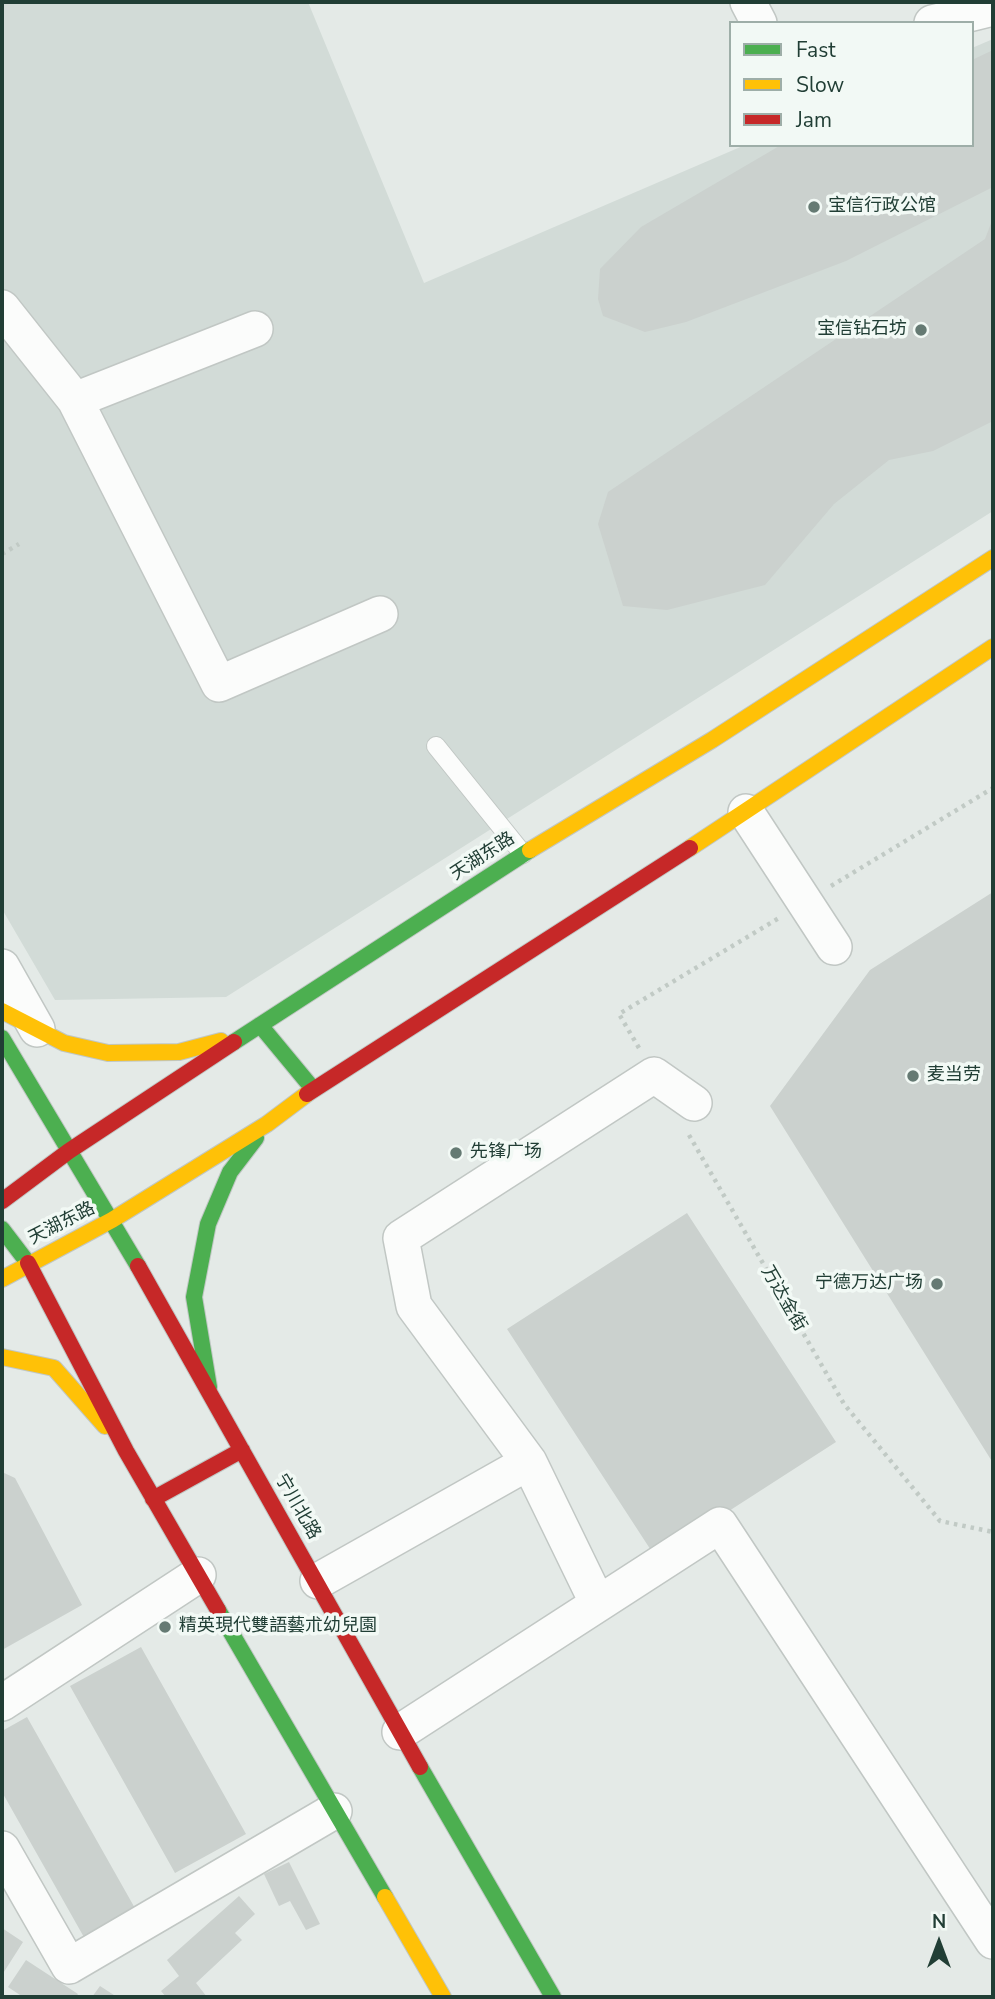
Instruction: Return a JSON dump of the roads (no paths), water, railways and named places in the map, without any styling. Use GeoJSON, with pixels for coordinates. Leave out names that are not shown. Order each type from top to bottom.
{"type":"FeatureCollection","features":[{"type":"Feature","properties":{"kind":"main road","name":"天湖东路"},"geometry":{"type":"LineString","coordinates":[[2,1201],[69,1151],[260,1024],[523,854],[712,740],[993,558]]}},
{"type":"Feature","properties":{"kind":"main road","name":"天湖东路"},"geometry":{"type":"LineString","coordinates":[[2,1279],[111,1220],[267,1124],[313,1089],[746,812],[993,647]]}},
{"type":"Feature","properties":{"kind":"main road"},"geometry":{"type":"LineString","coordinates":[[2,1011],[64,1043],[108,1053],[179,1052],[243,1036]]}},
{"type":"Feature","properties":{"kind":"main road"},"geometry":{"type":"LineString","coordinates":[[260,1024],[313,1089]]}},
{"type":"Feature","properties":{"kind":"main road","name":"宁川北路"},"geometry":{"type":"LineString","coordinates":[[2,1038],[111,1220],[553,1997]]}},
{"type":"Feature","properties":{"kind":"main road"},"geometry":{"type":"LineString","coordinates":[[211,1396],[194,1297],[208,1224],[230,1172],[267,1124]]}},
{"type":"Feature","properties":{"kind":"main road"},"geometry":{"type":"LineString","coordinates":[[2,1229],[28,1263],[153,1499],[443,1997]]}},
{"type":"Feature","properties":{"kind":"main road"},"geometry":{"type":"LineString","coordinates":[[2,1357],[54,1368],[126,1451]]}},
{"type":"Feature","properties":{"kind":"main road"},"geometry":{"type":"LineString","coordinates":[[153,1499],[242,1450]]}},
{"type":"Feature","properties":{"kind":"street"},"geometry":{"type":"LineString","coordinates":[[748,2],[758,21]]}},
{"type":"Feature","properties":{"kind":"street"},"geometry":{"type":"LineString","coordinates":[[940,21],[993,8]]}},
{"type":"Feature","properties":{"kind":"street"},"geometry":{"type":"LineString","coordinates":[[2,309],[75,400],[219,684],[380,614]]}},
{"type":"Feature","properties":{"kind":"street"},"geometry":{"type":"LineString","coordinates":[[75,400],[255,329]]}},
{"type":"Feature","properties":{"kind":"street"},"geometry":{"type":"LineString","coordinates":[[746,812],[834,947]]}},
{"type":"Feature","properties":{"kind":"street"},"geometry":{"type":"LineString","coordinates":[[2,967],[37,1029]]}},
{"type":"Feature","properties":{"kind":"street"},"geometry":{"type":"LineString","coordinates":[[598,1604],[529,1462],[414,1306],[401,1238],[654,1075],[691,1118]]}},
{"type":"Feature","properties":{"kind":"street"},"geometry":{"type":"LineString","coordinates":[[318,1581],[529,1462]]}},
{"type":"Feature","properties":{"kind":"street"},"geometry":{"type":"LineString","coordinates":[[400,1732],[720,1525],[993,1941]]}},
{"type":"Feature","properties":{"kind":"street"},"geometry":{"type":"LineString","coordinates":[[2,1703],[198,1574]]}},
{"type":"Feature","properties":{"kind":"street"},"geometry":{"type":"LineString","coordinates":[[2,1849],[69,1966],[334,1811]]}},
{"type":"Feature","properties":{"kind":"lane"},"geometry":{"type":"LineString","coordinates":[[436,746],[523,854]]}},
{"type":"Feature","properties":{"kind":"place","name":"宝信行政公馆"},"geometry":{"type":"Point","coordinates":[814,207]}},
{"type":"Feature","properties":{"kind":"place","name":"宝信钻石坊"},"geometry":{"type":"Point","coordinates":[921,330]}},
{"type":"Feature","properties":{"kind":"place","name":"麦当劳"},"geometry":{"type":"Point","coordinates":[913,1076]}},
{"type":"Feature","properties":{"kind":"place","name":"先锋广场"},"geometry":{"type":"Point","coordinates":[456,1153]}},
{"type":"Feature","properties":{"kind":"place","name":"宁德万达广场"},"geometry":{"type":"Point","coordinates":[937,1284]}},
{"type":"Feature","properties":{"kind":"place","name":"精英現代雙語藝朮幼兒園"},"geometry":{"type":"Point","coordinates":[165,1627]}}]}
